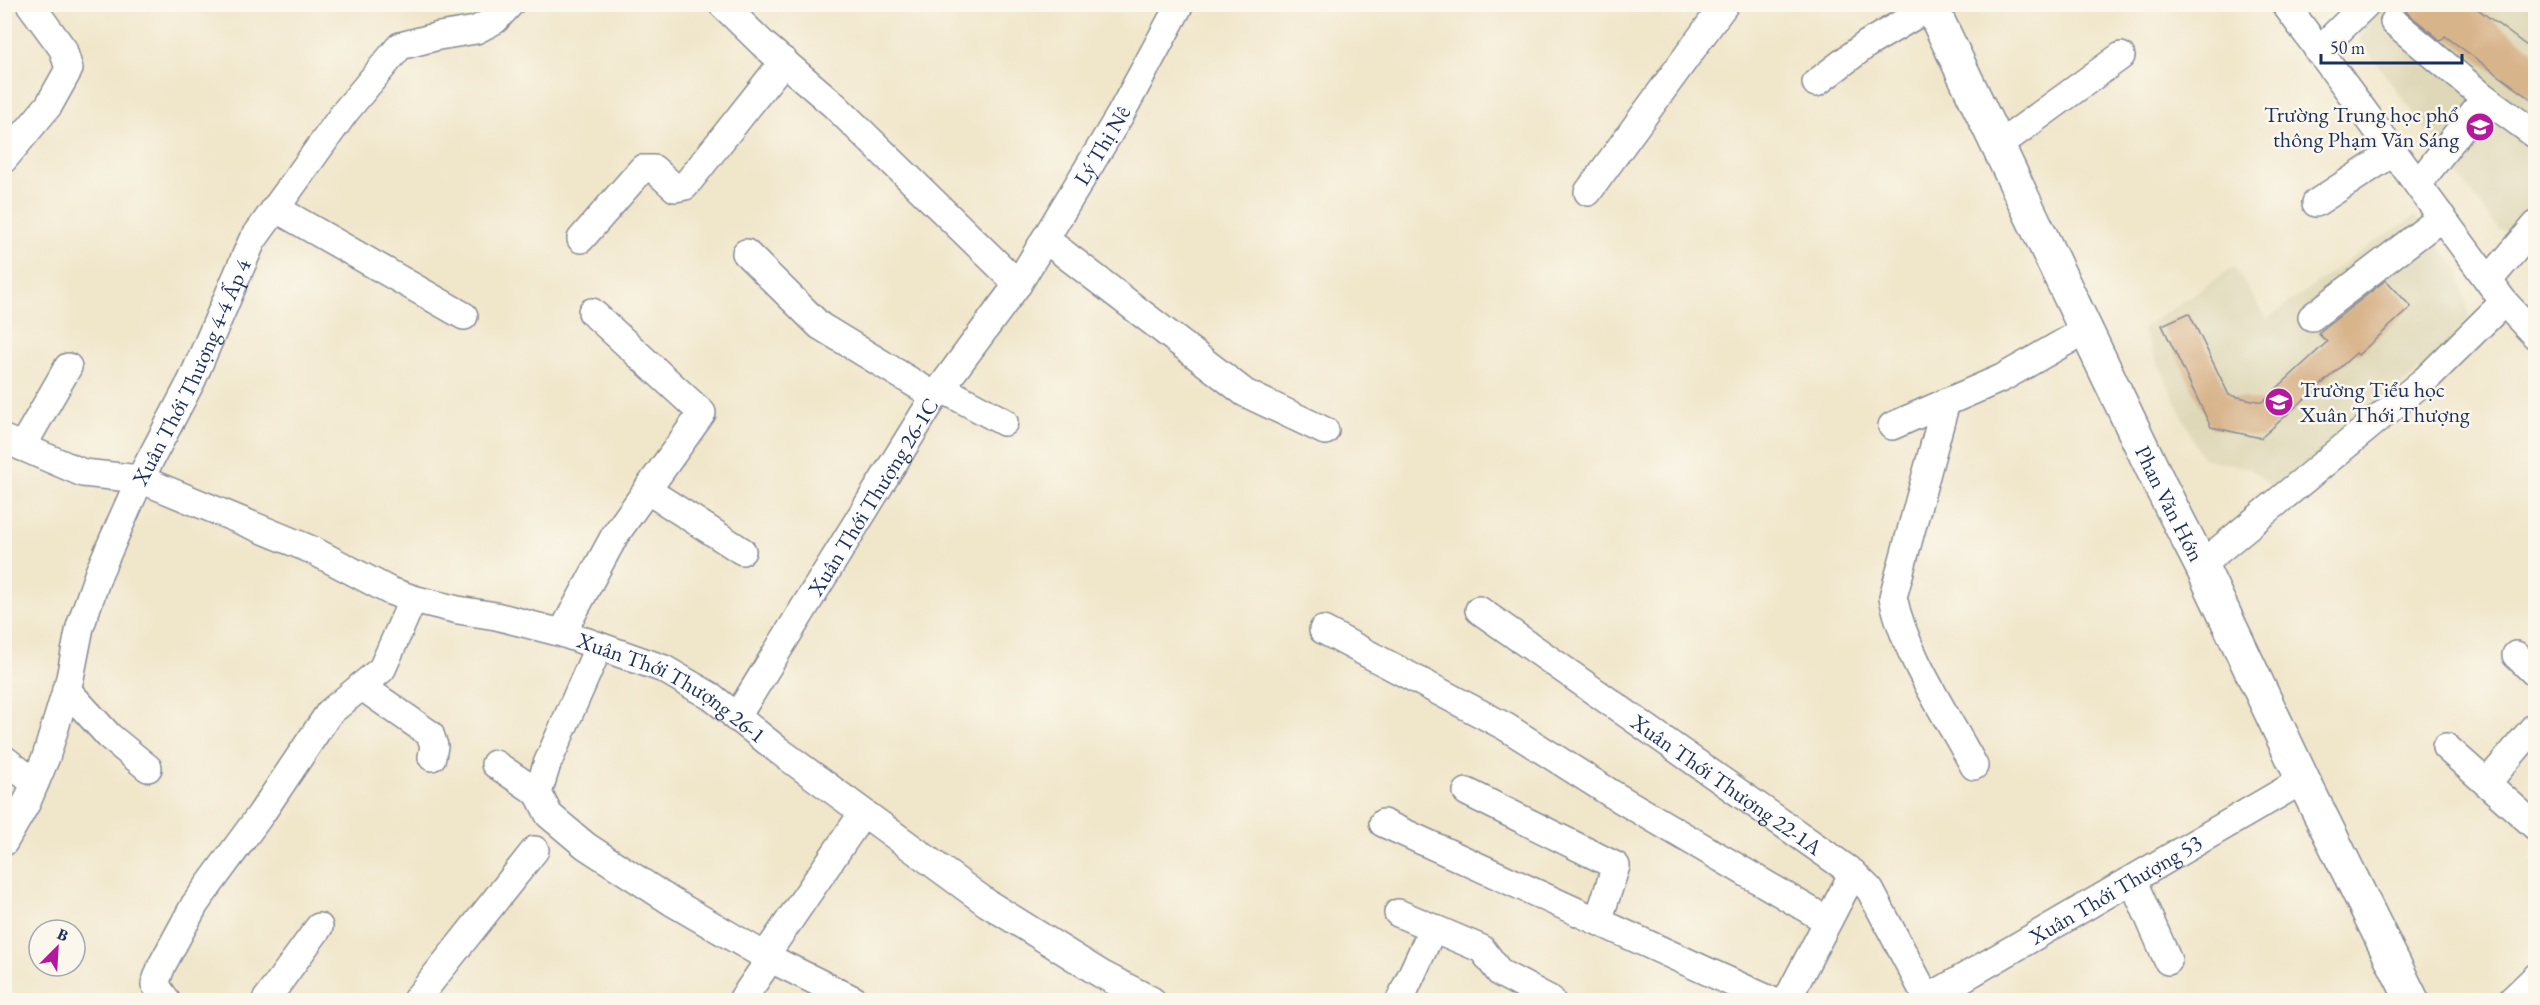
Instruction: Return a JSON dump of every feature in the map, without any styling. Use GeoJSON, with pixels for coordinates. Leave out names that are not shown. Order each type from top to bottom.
{"type":"FeatureCollection","features":[{"type":"Feature","properties":{"kind":"main road","name":"Phan Văn Hớn"},"geometry":{"type":"LineString","coordinates":[[1931,5],[2162,489],[2412,1000]]}},
{"type":"Feature","properties":{"kind":"street"},"geometry":{"type":"LineString","coordinates":[[4,159],[49,105],[69,69],[63,49],[30,4]]}},
{"type":"Feature","properties":{"kind":"street","name":"Xuân Thới Thượng 4-4 Ấp 4"},"geometry":{"type":"LineString","coordinates":[[4,842],[27,802],[46,757],[66,689],[80,627],[96,583],[140,479],[192,380],[252,241],[345,112],[400,46],[476,30],[495,20],[510,4]]}},
{"type":"Feature","properties":{"kind":"street"},"geometry":{"type":"LineString","coordinates":[[722,4],[834,105],[1018,284]]}},
{"type":"Feature","properties":{"kind":"street","name":"Lý Thị Nê"},"geometry":{"type":"LineString","coordinates":[[1018,284],[1120,115],[1180,4]]}},
{"type":"Feature","properties":{"kind":"street"},"geometry":{"type":"LineString","coordinates":[[1588,192],[1725,4]]}},
{"type":"Feature","properties":{"kind":"street"},"geometry":{"type":"LineString","coordinates":[[2285,4],[2504,303],[2535,336]]}},
{"type":"Feature","properties":{"kind":"street"},"geometry":{"type":"LineString","coordinates":[[2318,51],[2366,4]]}},
{"type":"Feature","properties":{"kind":"street"},"geometry":{"type":"LineString","coordinates":[[1816,83],[1867,44],[1931,5]]}},
{"type":"Feature","properties":{"kind":"street"},"geometry":{"type":"LineString","coordinates":[[2394,22],[2535,135]]}},
{"type":"Feature","properties":{"kind":"street"},"geometry":{"type":"LineString","coordinates":[[1998,145],[2121,56]]}},
{"type":"Feature","properties":{"kind":"street"},"geometry":{"type":"LineString","coordinates":[[581,239],[642,169],[654,169],[675,188],[684,186],[784,61]]}},
{"type":"Feature","properties":{"kind":"street"},"geometry":{"type":"LineString","coordinates":[[2418,184],[2486,98]]}},
{"type":"Feature","properties":{"kind":"street"},"geometry":{"type":"LineString","coordinates":[[2316,203],[2394,152]]}},
{"type":"Feature","properties":{"kind":"street"},"geometry":{"type":"LineString","coordinates":[[275,208],[464,316]]}},
{"type":"Feature","properties":{"kind":"street"},"geometry":{"type":"LineString","coordinates":[[2312,317],[2442,217]]}},
{"type":"Feature","properties":{"kind":"street"},"geometry":{"type":"LineString","coordinates":[[2489,280],[2535,225]]}},
{"type":"Feature","properties":{"kind":"street"},"geometry":{"type":"LineString","coordinates":[[1045,239],[1245,393],[1325,431]]}},
{"type":"Feature","properties":{"kind":"street"},"geometry":{"type":"LineString","coordinates":[[746,253],[820,326],[938,392],[1004,422]]}},
{"type":"Feature","properties":{"kind":"street","name":"Xuân Thới Thượng 26-1C"},"geometry":{"type":"LineString","coordinates":[[736,718],[938,392],[1018,284]]}},
{"type":"Feature","properties":{"kind":"street"},"geometry":{"type":"LineString","coordinates":[[2201,565],[2425,380],[2504,303]]}},
{"type":"Feature","properties":{"kind":"street"},"geometry":{"type":"LineString","coordinates":[[562,633],[615,535],[702,413],[592,312]]}},
{"type":"Feature","properties":{"kind":"street"},"geometry":{"type":"LineString","coordinates":[[1892,426],[2002,378],[2086,330]]}},
{"type":"Feature","properties":{"kind":"street"},"geometry":{"type":"LineString","coordinates":[[13,443],[68,367]]}},
{"type":"Feature","properties":{"kind":"street"},"geometry":{"type":"LineString","coordinates":[[1946,402],[1893,597],[1897,616],[1916,659],[1974,766]]}},
{"type":"Feature","properties":{"kind":"street","name":"Xuân Thới Thượng 26-1"},"geometry":{"type":"LineString","coordinates":[[13,443],[83,473],[140,479],[312,550],[390,591],[413,599],[496,616],[562,633],[664,669],[712,697],[736,718],[987,903],[1065,953],[1151,1000]]}},
{"type":"Feature","properties":{"kind":"street"},"geometry":{"type":"LineString","coordinates":[[647,490],[742,551]]}},
{"type":"Feature","properties":{"kind":"street"},"geometry":{"type":"LineString","coordinates":[[166,1000],[155,984],[162,965],[195,904],[261,814],[329,713],[382,669],[413,599]]}},
{"type":"Feature","properties":{"kind":"street","name":"Xuân Thới Thượng 22-1A"},"geometry":{"type":"LineString","coordinates":[[1479,610],[1853,873],[1870,890],[1928,1000]]}},
{"type":"Feature","properties":{"kind":"street"},"geometry":{"type":"LineString","coordinates":[[1323,630],[1506,727],[1612,794],[1828,921]]}},
{"type":"Feature","properties":{"kind":"street"},"geometry":{"type":"LineString","coordinates":[[538,793],[547,764],[599,646]]}},
{"type":"Feature","properties":{"kind":"street"},"geometry":{"type":"LineString","coordinates":[[2516,655],[2535,674]]}},
{"type":"Feature","properties":{"kind":"street"},"geometry":{"type":"LineString","coordinates":[[361,686],[430,734],[434,746],[432,757]]}},
{"type":"Feature","properties":{"kind":"street"},"geometry":{"type":"LineString","coordinates":[[66,689],[109,736],[148,768]]}},
{"type":"Feature","properties":{"kind":"street"},"geometry":{"type":"LineString","coordinates":[[2487,783],[2535,725]]}},
{"type":"Feature","properties":{"kind":"street"},"geometry":{"type":"LineString","coordinates":[[2446,747],[2535,827]]}},
{"type":"Feature","properties":{"kind":"street"},"geometry":{"type":"LineString","coordinates":[[4,759],[35,783]]}},
{"type":"Feature","properties":{"kind":"street"},"geometry":{"type":"LineString","coordinates":[[495,764],[538,793],[549,815],[586,846],[672,902],[768,958],[854,1000]]}},
{"type":"Feature","properties":{"kind":"street","name":"Xuân Thới Thượng 53"},"geometry":{"type":"LineString","coordinates":[[1928,1000],[2303,780]]}},
{"type":"Feature","properties":{"kind":"street"},"geometry":{"type":"LineString","coordinates":[[1467,792],[1616,866],[1598,921]]}},
{"type":"Feature","properties":{"kind":"street"},"geometry":{"type":"LineString","coordinates":[[742,1000],[863,813]]}},
{"type":"Feature","properties":{"kind":"street"},"geometry":{"type":"LineString","coordinates":[[1383,823],[1770,1000]]}},
{"type":"Feature","properties":{"kind":"street"},"geometry":{"type":"LineString","coordinates":[[416,1000],[535,850]]}},
{"type":"Feature","properties":{"kind":"street"},"geometry":{"type":"LineString","coordinates":[[1787,1000],[1853,873]]}},
{"type":"Feature","properties":{"kind":"street"},"geometry":{"type":"LineString","coordinates":[[2132,879],[2168,961]]}},
{"type":"Feature","properties":{"kind":"street"},"geometry":{"type":"LineString","coordinates":[[1398,912],[1482,949],[1500,973],[1551,1000]]}},
{"type":"Feature","properties":{"kind":"street"},"geometry":{"type":"LineString","coordinates":[[266,1000],[319,927]]}},
{"type":"Feature","properties":{"kind":"street"},"geometry":{"type":"LineString","coordinates":[[1400,1000],[1433,928]]}},
{"type":"Feature","properties":{"kind":"street"},"geometry":{"type":"LineString","coordinates":[[2512,1000],[2535,977]]}},
{"type":"Feature","properties":{"kind":"shaded area","name":"Trường Trung học phổ thông Phạm Văn Sáng"},"geometry":{"type":"Polygon","coordinates":[[[2380,5],[2535,5],[2535,215],[2522,233],[2499,230],[2360,40],[2364,23],[2380,5]]]}},
{"type":"Feature","properties":{"kind":"shaded area","name":"Trường Tiểu học Xuân Thới Thượng"},"geometry":{"type":"Polygon","coordinates":[[[2416,216],[2459,271],[2469,317],[2449,345],[2276,490],[2251,469],[2202,458],[2142,329],[2234,267],[2267,319],[2360,252],[2416,216]]]}},
{"type":"Feature","properties":{"kind":"building"},"geometry":{"type":"Polygon","coordinates":[[[2412,4],[2471,4],[2535,52],[2535,102],[2445,36],[2441,41],[2406,12],[2412,4]]]}},
{"type":"Feature","properties":{"kind":"building"},"geometry":{"type":"Polygon","coordinates":[[[2386,280],[2411,307],[2261,438],[2211,427],[2162,325],[2189,313],[2229,395],[2262,402],[2327,342],[2318,333],[2386,280]]]}},
{"type":"Feature","properties":{"kind":"place","name":"Trường Trung học phổ thông Phạm Văn Sáng"},"geometry":{"type":"Point","coordinates":[2480,127]}},
{"type":"Feature","properties":{"kind":"place","name":"Trường Tiểu học Xuân Thới Thượng"},"geometry":{"type":"Point","coordinates":[2279,402]}}]}
